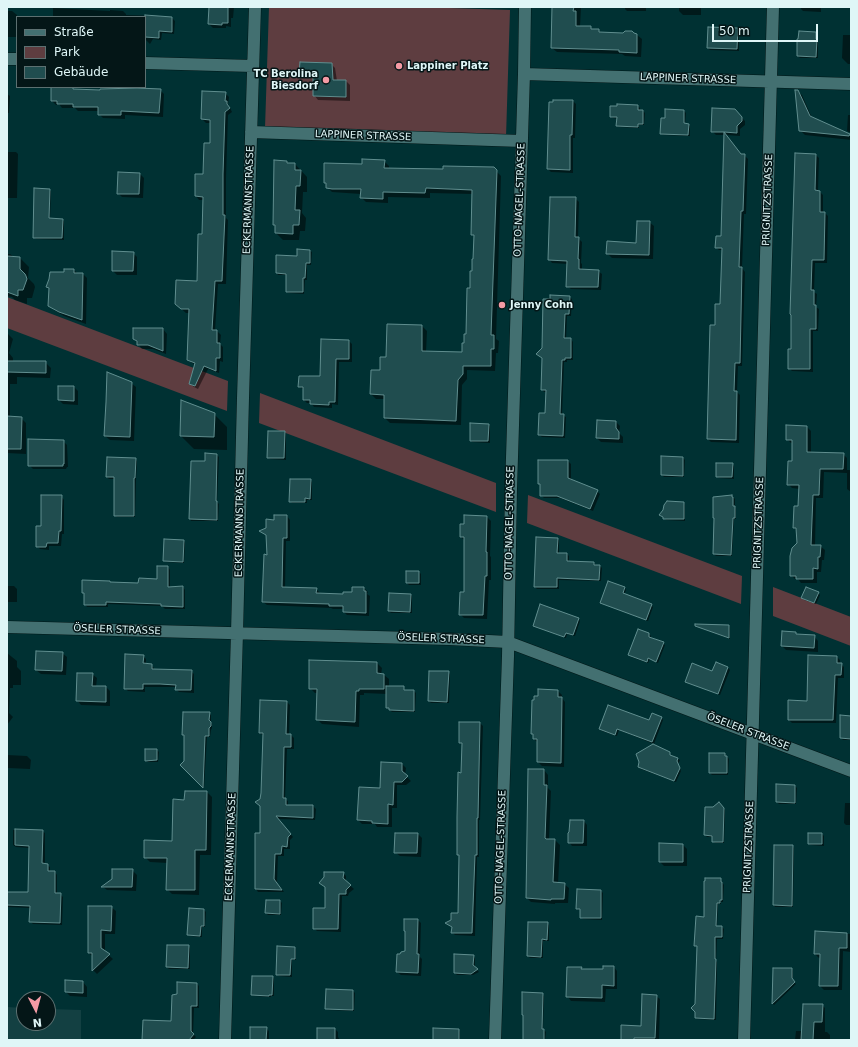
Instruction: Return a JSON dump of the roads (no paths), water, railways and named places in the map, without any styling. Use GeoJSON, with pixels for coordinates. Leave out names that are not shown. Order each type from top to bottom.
{"type":"FeatureCollection","features":[{"type":"Feature","properties":{"kind":"street","name":"ECKERMANNSTRASSE"},"geometry":{"type":"LineString","coordinates":[[225,1040],[255,7]]}},
{"type":"Feature","properties":{"kind":"street","name":"OTTO-NAGEL-STRASSE"},"geometry":{"type":"LineString","coordinates":[[495,1040],[508,642],[525,7]]}},
{"type":"Feature","properties":{"kind":"street","name":"PRIGNITZSTRASSE"},"geometry":{"type":"LineString","coordinates":[[744,1040],[773,7]]}},
{"type":"Feature","properties":{"kind":"street"},"geometry":{"type":"LineString","coordinates":[[146,63],[253,66]]}},
{"type":"Feature","properties":{"kind":"street","name":"LAPPINER STRASSE"},"geometry":{"type":"LineString","coordinates":[[524,74],[851,84]]}},
{"type":"Feature","properties":{"kind":"street","name":"LAPPINER STRASSE"},"geometry":{"type":"LineString","coordinates":[[251,132],[522,141]]}},
{"type":"Feature","properties":{"kind":"street","name":"ÖSELER STRASSE"},"geometry":{"type":"LineString","coordinates":[[7,626],[508,642],[851,771]]}},
{"type":"Feature","properties":{"kind":"place","name":"Lappiner Platz"},"geometry":{"type":"Point","coordinates":[399,66]}},
{"type":"Feature","properties":{"kind":"place","name":"TC Berolina Biesdorf"},"geometry":{"type":"Point","coordinates":[326,80]}},
{"type":"Feature","properties":{"kind":"place","name":"Jenny Cohn"},"geometry":{"type":"Point","coordinates":[502,305]}}]}
